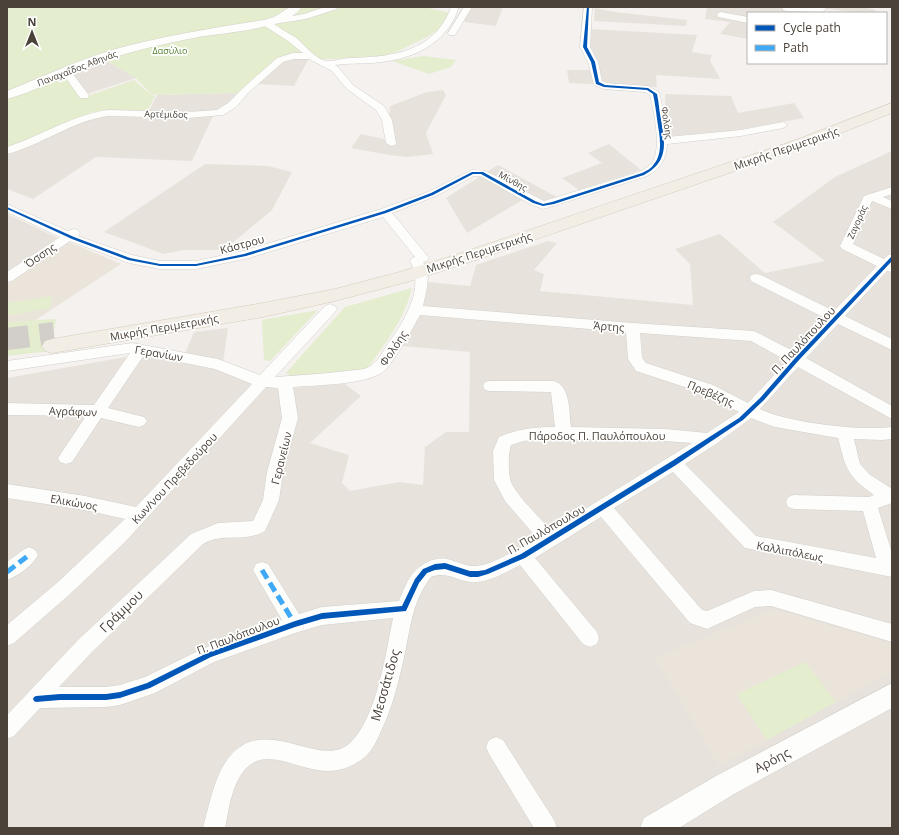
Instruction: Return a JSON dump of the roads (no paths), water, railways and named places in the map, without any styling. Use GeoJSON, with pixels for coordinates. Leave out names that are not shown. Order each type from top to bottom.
{"type":"FeatureCollection","features":[{"type":"Feature","properties":{"kind":"main road","name":"Μικρής Περιμετρικής"},"geometry":{"type":"LineString","coordinates":[[53,340],[269,308],[359,289],[420,263],[801,132],[851,113],[892,93]]}},
{"type":"Feature","properties":{"kind":"main road","name":"Μικρής Περιμετρικής"},"geometry":{"type":"LineString","coordinates":[[420,263],[799,144],[887,110]]}},
{"type":"Feature","properties":{"kind":"street","name":"Παναχαΐδος Αθηνάς"},"geometry":{"type":"LineString","coordinates":[[7,95],[106,56],[147,44],[197,34],[266,24],[278,19],[297,7]]}},
{"type":"Feature","properties":{"kind":"street"},"geometry":{"type":"LineString","coordinates":[[266,24],[306,16],[334,7]]}},
{"type":"Feature","properties":{"kind":"street"},"geometry":{"type":"LineString","coordinates":[[417,49],[443,32],[450,21],[455,7]]}},
{"type":"Feature","properties":{"kind":"street"},"geometry":{"type":"LineString","coordinates":[[327,64],[389,58],[431,46],[450,34],[457,26],[468,7]]}},
{"type":"Feature","properties":{"kind":"street","name":"Φολόης"},"geometry":{"type":"LineString","coordinates":[[538,204],[545,205],[553,203],[650,171],[655,167],[660,159],[662,141],[656,98],[653,91],[604,86],[596,81],[593,62],[585,45],[588,7]]}},
{"type":"Feature","properties":{"kind":"street"},"geometry":{"type":"LineString","coordinates":[[784,9],[822,9]]}},
{"type":"Feature","properties":{"kind":"street"},"geometry":{"type":"LineString","coordinates":[[721,15],[747,20]]}},
{"type":"Feature","properties":{"kind":"street"},"geometry":{"type":"LineString","coordinates":[[266,24],[291,39],[312,56],[337,71],[350,87],[376,104],[383,111],[387,120],[391,143]]}},
{"type":"Feature","properties":{"kind":"street","name":"Αρτέμιδος"},"geometry":{"type":"LineString","coordinates":[[7,151],[34,142],[80,119],[96,114],[219,113],[232,105],[245,91],[280,60],[293,56],[312,56]]}},
{"type":"Feature","properties":{"kind":"street"},"geometry":{"type":"LineString","coordinates":[[66,71],[84,96]]}},
{"type":"Feature","properties":{"kind":"street"},"geometry":{"type":"LineString","coordinates":[[662,141],[730,134],[783,125]]}},
{"type":"Feature","properties":{"kind":"street","name":"Κάστρου"},"geometry":{"type":"LineString","coordinates":[[7,208],[139,262],[166,266],[196,265],[245,255],[385,212],[432,194],[472,173],[479,173]]}},
{"type":"Feature","properties":{"kind":"street","name":"Μίνθης"},"geometry":{"type":"LineString","coordinates":[[479,173],[538,204]]}},
{"type":"Feature","properties":{"kind":"street"},"geometry":{"type":"LineString","coordinates":[[870,197],[892,190]]}},
{"type":"Feature","properties":{"kind":"street"},"geometry":{"type":"LineString","coordinates":[[870,197],[892,205]]}},
{"type":"Feature","properties":{"kind":"street","name":"Ζαγοράς"},"geometry":{"type":"LineString","coordinates":[[870,197],[846,246],[890,264]]}},
{"type":"Feature","properties":{"kind":"street"},"geometry":{"type":"LineString","coordinates":[[385,212],[420,263]]}},
{"type":"Feature","properties":{"kind":"street","name":"Όσσης"},"geometry":{"type":"LineString","coordinates":[[7,278],[72,234]]}},
{"type":"Feature","properties":{"kind":"street","name":"Φολόης"},"geometry":{"type":"LineString","coordinates":[[285,382],[359,376],[376,371],[394,347],[416,310],[422,280],[420,263]]}},
{"type":"Feature","properties":{"kind":"street","name":"Π. Παυλόπουλου"},"geometry":{"type":"LineString","coordinates":[[36,699],[60,697],[106,697],[134,692],[209,655],[295,624],[322,616],[404,609],[417,581],[426,571],[435,567],[445,566],[470,574],[478,574],[523,556],[674,463],[710,440],[750,411],[797,359],[890,264]]}},
{"type":"Feature","properties":{"kind":"street"},"geometry":{"type":"LineString","coordinates":[[756,278],[892,345]]}},
{"type":"Feature","properties":{"kind":"street","name":"Κων/νου Πρεβεδούρου"},"geometry":{"type":"LineString","coordinates":[[7,637],[98,558],[140,515],[330,309]]}},
{"type":"Feature","properties":{"kind":"street","name":"Άρτης"},"geometry":{"type":"LineString","coordinates":[[416,310],[633,328],[754,336],[892,413]]}},
{"type":"Feature","properties":{"kind":"street","name":"Πρεβέζης"},"geometry":{"type":"LineString","coordinates":[[633,328],[635,359],[641,367],[707,389],[765,418],[789,424],[844,432],[880,435],[892,433]]}},
{"type":"Feature","properties":{"kind":"street"},"geometry":{"type":"LineString","coordinates":[[66,458],[140,349]]}},
{"type":"Feature","properties":{"kind":"street","name":"Γερανίων"},"geometry":{"type":"LineString","coordinates":[[7,366],[112,350],[140,349],[218,364],[263,382],[285,382]]}},
{"type":"Feature","properties":{"kind":"street","name":"Γερανείων"},"geometry":{"type":"LineString","coordinates":[[255,529],[262,521],[271,500],[275,472],[290,418],[290,406],[285,382]]}},
{"type":"Feature","properties":{"kind":"street"},"geometry":{"type":"LineString","coordinates":[[490,386],[554,386],[558,390],[564,434]]}},
{"type":"Feature","properties":{"kind":"street","name":"Αγράφων"},"geometry":{"type":"LineString","coordinates":[[7,409],[98,411],[138,421]]}},
{"type":"Feature","properties":{"kind":"street"},"geometry":{"type":"LineString","coordinates":[[844,432],[854,467],[863,479],[890,497]]}},
{"type":"Feature","properties":{"kind":"street","name":"Πάροδος Π. Παυλόπουλου"},"geometry":{"type":"LineString","coordinates":[[549,540],[505,487],[502,480],[501,446],[504,441],[515,436],[564,434],[672,434],[710,440]]}},
{"type":"Feature","properties":{"kind":"street","name":"Καλλιπόλεως"},"geometry":{"type":"LineString","coordinates":[[674,463],[751,543],[890,569]]}},
{"type":"Feature","properties":{"kind":"street","name":"Ελικώνος"},"geometry":{"type":"LineString","coordinates":[[7,491],[92,505],[140,515]]}},
{"type":"Feature","properties":{"kind":"street"},"geometry":{"type":"LineString","coordinates":[[794,502],[869,504],[890,497]]}},
{"type":"Feature","properties":{"kind":"street"},"geometry":{"type":"LineString","coordinates":[[869,504],[890,569]]}},
{"type":"Feature","properties":{"kind":"street"},"geometry":{"type":"LineString","coordinates":[[603,507],[696,617],[707,620],[754,599],[771,598],[892,633]]}},
{"type":"Feature","properties":{"kind":"street","name":"Γράμμου"},"geometry":{"type":"LineString","coordinates":[[7,729],[85,646],[197,539],[210,532],[218,530],[255,529]]}},
{"type":"Feature","properties":{"kind":"street"},"geometry":{"type":"LineString","coordinates":[[7,572],[29,555]]}},
{"type":"Feature","properties":{"kind":"street"},"geometry":{"type":"LineString","coordinates":[[523,556],[590,638]]}},
{"type":"Feature","properties":{"kind":"street"},"geometry":{"type":"LineString","coordinates":[[262,570],[295,624]]}},
{"type":"Feature","properties":{"kind":"street","name":"Μεσσάτιδος"},"geometry":{"type":"LineString","coordinates":[[214,828],[231,773],[238,762],[250,752],[267,748],[282,750],[311,760],[336,761],[351,756],[359,749],[372,730],[380,710],[404,609]]}},
{"type":"Feature","properties":{"kind":"street","name":"Αρόης"},"geometry":{"type":"LineString","coordinates":[[654,828],[713,792],[888,703]]}},
{"type":"Feature","properties":{"kind":"street"},"geometry":{"type":"LineString","coordinates":[[496,748],[546,828]]}},
{"type":"Feature","properties":{"kind":"tunnel"},"geometry":{"type":"LineString","coordinates":[[7,339],[54,333]]}},
{"type":"Feature","properties":{"kind":"park label","name":"Δασύλιο"},"geometry":{"type":"Point","coordinates":[170,50]}}]}
